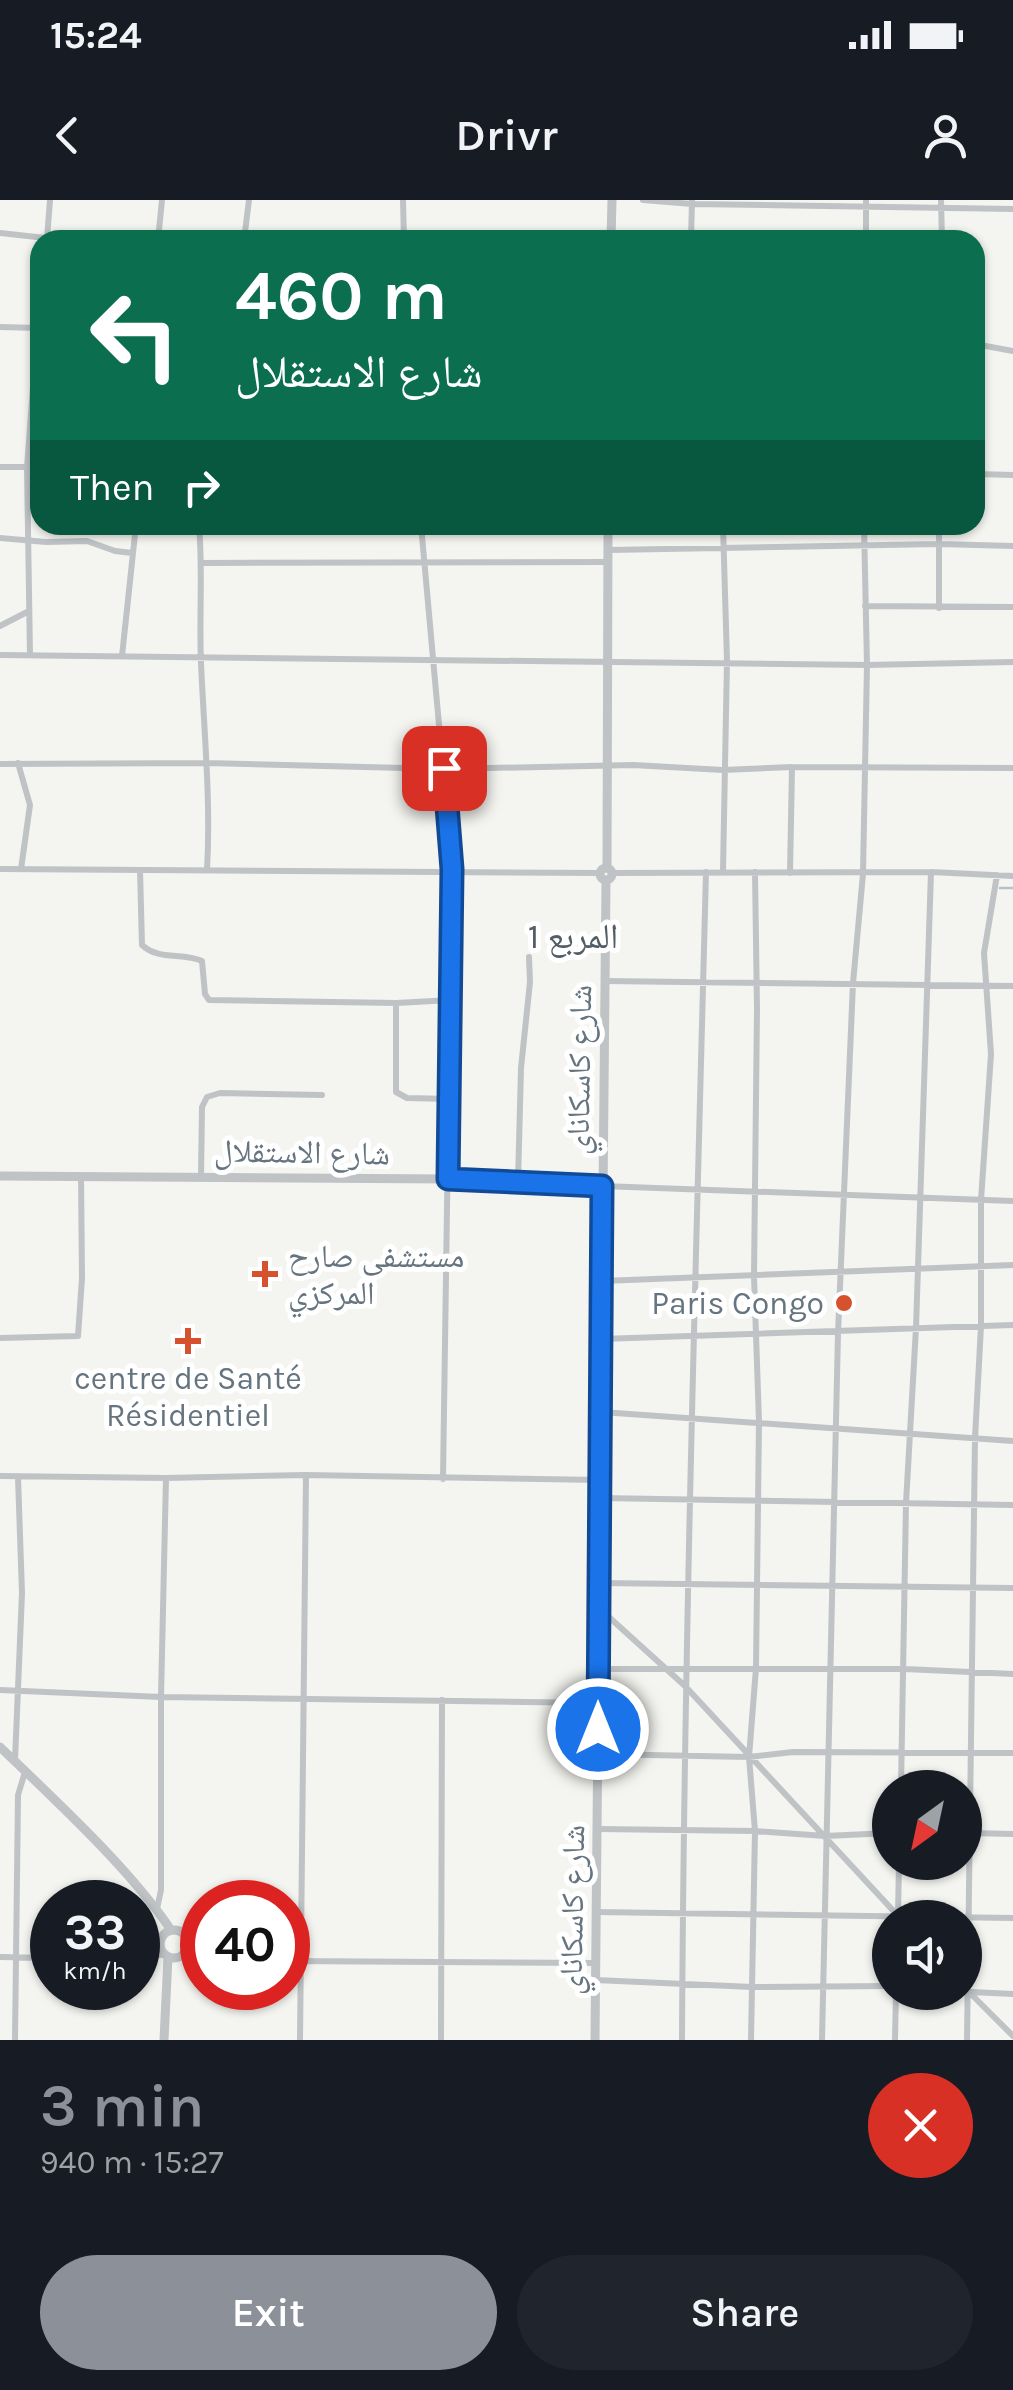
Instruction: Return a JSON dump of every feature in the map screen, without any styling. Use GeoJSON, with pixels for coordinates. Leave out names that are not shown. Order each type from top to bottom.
{"type":"FeatureCollection","features":[{"type":"Feature","properties":{"kind":"street"},"geometry":{"type":"LineString","coordinates":[[48,230],[50,200]]}},
{"type":"Feature","properties":{"kind":"street"},"geometry":{"type":"LineString","coordinates":[[159,230],[162,200]]}},
{"type":"Feature","properties":{"kind":"street"},"geometry":{"type":"LineString","coordinates":[[245,230],[249,200]]}},
{"type":"Feature","properties":{"kind":"street"},"geometry":{"type":"LineString","coordinates":[[403,200],[404,230]]}},
{"type":"Feature","properties":{"kind":"street"},"geometry":{"type":"LineString","coordinates":[[611,230],[612,200]]}},
{"type":"Feature","properties":{"kind":"street"},"geometry":{"type":"LineString","coordinates":[[643,200],[1009,206]]}},
{"type":"Feature","properties":{"kind":"street"},"geometry":{"type":"LineString","coordinates":[[691,230],[692,202]]}},
{"type":"Feature","properties":{"kind":"street"},"geometry":{"type":"LineString","coordinates":[[866,202],[866,230]]}},
{"type":"Feature","properties":{"kind":"street"},"geometry":{"type":"LineString","coordinates":[[941,203],[942,230]]}},
{"type":"Feature","properties":{"kind":"street"},"geometry":{"type":"LineString","coordinates":[[0,233],[30,237]]}},
{"type":"Feature","properties":{"kind":"street"},"geometry":{"type":"LineString","coordinates":[[0,327],[30,328]]}},
{"type":"Feature","properties":{"kind":"street"},"geometry":{"type":"LineString","coordinates":[[985,346],[1013,351]]}},
{"type":"Feature","properties":{"kind":"street"},"geometry":{"type":"LineString","coordinates":[[30,429],[30,655]]}},
{"type":"Feature","properties":{"kind":"street"},"geometry":{"type":"LineString","coordinates":[[0,467],[27,467]]}},
{"type":"Feature","properties":{"kind":"street"},"geometry":{"type":"LineString","coordinates":[[985,474],[1013,475]]}},
{"type":"Feature","properties":{"kind":"street"},"geometry":{"type":"LineString","coordinates":[[122,656],[135,535]]}},
{"type":"Feature","properties":{"kind":"street"},"geometry":{"type":"LineString","coordinates":[[200,535],[209,828],[206,870]]}},
{"type":"Feature","properties":{"kind":"street"},"geometry":{"type":"LineString","coordinates":[[421,535],[452,869],[443,1479]]}},
{"type":"Feature","properties":{"kind":"street","name":"شارع كاسكاناي"},"geometry":{"type":"LineString","coordinates":[[595,2040],[608,535]]}},
{"type":"Feature","properties":{"kind":"street"},"geometry":{"type":"LineString","coordinates":[[723,535],[726,662],[723,872]]}},
{"type":"Feature","properties":{"kind":"street"},"geometry":{"type":"LineString","coordinates":[[822,2040],[838,1333],[853,983],[863,874],[867,666],[864,535]]}},
{"type":"Feature","properties":{"kind":"street"},"geometry":{"type":"LineString","coordinates":[[939,535],[940,608]]}},
{"type":"Feature","properties":{"kind":"street"},"geometry":{"type":"LineString","coordinates":[[0,538],[87,541],[114,552],[132,553]]}},
{"type":"Feature","properties":{"kind":"street"},"geometry":{"type":"LineString","coordinates":[[608,550],[1013,546]]}},
{"type":"Feature","properties":{"kind":"street"},"geometry":{"type":"LineString","coordinates":[[202,564],[608,562]]}},
{"type":"Feature","properties":{"kind":"street"},"geometry":{"type":"LineString","coordinates":[[865,606],[1013,607]]}},
{"type":"Feature","properties":{"kind":"street"},"geometry":{"type":"LineString","coordinates":[[0,626],[29,611]]}},
{"type":"Feature","properties":{"kind":"street"},"geometry":{"type":"LineString","coordinates":[[0,656],[867,666],[1013,662]]}},
{"type":"Feature","properties":{"kind":"street"},"geometry":{"type":"LineString","coordinates":[[0,764],[606,766],[723,770],[1013,768]]}},
{"type":"Feature","properties":{"kind":"street"},"geometry":{"type":"LineString","coordinates":[[18,764],[30,805],[21,869]]}},
{"type":"Feature","properties":{"kind":"street"},"geometry":{"type":"LineString","coordinates":[[790,873],[792,767]]}},
{"type":"Feature","properties":{"kind":"street"},"geometry":{"type":"LineString","coordinates":[[0,869],[452,869],[606,874],[932,872],[1013,876]]}},
{"type":"Feature","properties":{"kind":"street"},"geometry":{"type":"LineString","coordinates":[[140,870],[142,945],[149,952],[202,960],[209,1000],[452,1000]]}},
{"type":"Feature","properties":{"kind":"street"},"geometry":{"type":"LineString","coordinates":[[682,2040],[690,1418],[706,872]]}},
{"type":"Feature","properties":{"kind":"street"},"geometry":{"type":"LineString","coordinates":[[751,2040],[755,1831],[749,1757],[756,1668],[759,1422],[754,1276],[755,872]]}},
{"type":"Feature","properties":{"kind":"street"},"geometry":{"type":"LineString","coordinates":[[902,1770],[906,1503],[932,872]]}},
{"type":"Feature","properties":{"kind":"street"},"geometry":{"type":"LineString","coordinates":[[969,1770],[981,1200],[991,1054],[986,930],[998,875]]}},
{"type":"Feature","properties":{"kind":"street"},"geometry":{"type":"LineString","coordinates":[[518,1182],[529,957]]}},
{"type":"Feature","properties":{"kind":"street"},"geometry":{"type":"LineString","coordinates":[[605,981],[1013,986]]}},
{"type":"Feature","properties":{"kind":"street"},"geometry":{"type":"LineString","coordinates":[[396,1002],[396,1092],[407,1098],[450,1099]]}},
{"type":"Feature","properties":{"kind":"street"},"geometry":{"type":"LineString","coordinates":[[201,1176],[202,1107],[207,1097],[220,1093],[322,1095]]}},
{"type":"Feature","properties":{"kind":"street","name":"شارع الاستقلال"},"geometry":{"type":"LineString","coordinates":[[0,1176],[448,1179],[602,1186]]}},
{"type":"Feature","properties":{"kind":"street"},"geometry":{"type":"LineString","coordinates":[[0,1338],[78,1336],[81,1176]]}},
{"type":"Feature","properties":{"kind":"street"},"geometry":{"type":"LineString","coordinates":[[602,1186],[1013,1201]]}},
{"type":"Feature","properties":{"kind":"street"},"geometry":{"type":"LineString","coordinates":[[602,1281],[1013,1265]]}},
{"type":"Feature","properties":{"kind":"street"},"geometry":{"type":"LineString","coordinates":[[600,1339],[1013,1325]]}},
{"type":"Feature","properties":{"kind":"street"},"geometry":{"type":"LineString","coordinates":[[600,1412],[1013,1441]]}},
{"type":"Feature","properties":{"kind":"street"},"geometry":{"type":"LineString","coordinates":[[302,1880],[306,1475]]}},
{"type":"Feature","properties":{"kind":"street"},"geometry":{"type":"LineString","coordinates":[[0,1476],[306,1475],[600,1480]]}},
{"type":"Feature","properties":{"kind":"street"},"geometry":{"type":"LineString","coordinates":[[15,1761],[22,1552],[18,1476]]}},
{"type":"Feature","properties":{"kind":"street"},"geometry":{"type":"LineString","coordinates":[[160,1897],[166,1478]]}},
{"type":"Feature","properties":{"kind":"street"},"geometry":{"type":"LineString","coordinates":[[600,1498],[1013,1504]]}},
{"type":"Feature","properties":{"kind":"street"},"geometry":{"type":"LineString","coordinates":[[600,1583],[1013,1588]]}},
{"type":"Feature","properties":{"kind":"street"},"geometry":{"type":"LineString","coordinates":[[600,1609],[685,1686],[883,1900]]}},
{"type":"Feature","properties":{"kind":"street"},"geometry":{"type":"LineString","coordinates":[[598,1668],[905,1669],[1013,1674]]}},
{"type":"Feature","properties":{"kind":"street"},"geometry":{"type":"LineString","coordinates":[[0,1690],[161,1697],[598,1703]]}},
{"type":"Feature","properties":{"kind":"street"},"geometry":{"type":"LineString","coordinates":[[441,2040],[442,1700]]}},
{"type":"Feature","properties":{"kind":"street"},"geometry":{"type":"LineString","coordinates":[[0,1747],[129,1880]]}},
{"type":"Feature","properties":{"kind":"street"},"geometry":{"type":"LineString","coordinates":[[598,1754],[1013,1754]]}},
{"type":"Feature","properties":{"kind":"street"},"geometry":{"type":"LineString","coordinates":[[15,2040],[18,1794],[25,1772]]}},
{"type":"Feature","properties":{"kind":"street"},"geometry":{"type":"LineString","coordinates":[[598,1829],[872,1834]]}},
{"type":"Feature","properties":{"kind":"street"},"geometry":{"type":"LineString","coordinates":[[982,1833],[1013,1834]]}},
{"type":"Feature","properties":{"kind":"street"},"geometry":{"type":"LineString","coordinates":[[596,1912],[872,1916]]}},
{"type":"Feature","properties":{"kind":"street"},"geometry":{"type":"LineString","coordinates":[[160,1913],[171,1930],[180,1933]]}},
{"type":"Feature","properties":{"kind":"street"},"geometry":{"type":"LineString","coordinates":[[982,1917],[1013,1918]]}},
{"type":"Feature","properties":{"kind":"street"},"geometry":{"type":"LineString","coordinates":[[164,2040],[166,1956],[160,1938],[171,1930]]}},
{"type":"Feature","properties":{"kind":"street"},"geometry":{"type":"LineString","coordinates":[[160,1957],[180,1956]]}},
{"type":"Feature","properties":{"kind":"street"},"geometry":{"type":"LineString","coordinates":[[0,1957],[30,1957]]}},
{"type":"Feature","properties":{"kind":"street"},"geometry":{"type":"LineString","coordinates":[[310,1961],[596,1963]]}},
{"type":"Feature","properties":{"kind":"street"},"geometry":{"type":"LineString","coordinates":[[595,1980],[682,1986],[872,1986]]}},
{"type":"Feature","properties":{"kind":"street"},"geometry":{"type":"LineString","coordinates":[[982,1991],[1013,1994]]}},
{"type":"Feature","properties":{"kind":"street"},"geometry":{"type":"LineString","coordinates":[[982,2006],[1013,2036]]}},
{"type":"Feature","properties":{"kind":"street"},"geometry":{"type":"LineString","coordinates":[[300,2010],[300,2040]]}},
{"type":"Feature","properties":{"kind":"street"},"geometry":{"type":"LineString","coordinates":[[895,2040],[896,2010]]}},
{"type":"Feature","properties":{"kind":"street"},"geometry":{"type":"LineString","coordinates":[[966,2010],[967,2040]]}},
{"type":"Feature","properties":{"kind":"waterway"},"geometry":{"type":"LineString","coordinates":[[1000,888],[1013,888]]}},
{"type":"Feature","properties":{"kind":"place","name":"مستشفى صارح المركزي"},"geometry":{"type":"Point","coordinates":[265,1274]}},
{"type":"Feature","properties":{"kind":"place","name":"Paris Congo"},"geometry":{"type":"Point","coordinates":[844,1303]}},
{"type":"Feature","properties":{"kind":"place","name":"centre de Santé Résidentiel"},"geometry":{"type":"Point","coordinates":[188,1341]}},
{"type":"Feature","properties":{"kind":"district","name":"المربع 1"},"geometry":{"type":"Point","coordinates":[573,936]}},
{"type":"Feature","properties":{"kind":"route"},"geometry":{"type":"LineString","coordinates":[[444,768],[452,869],[448,1179],[602,1186],[598,1729]]}}]}
